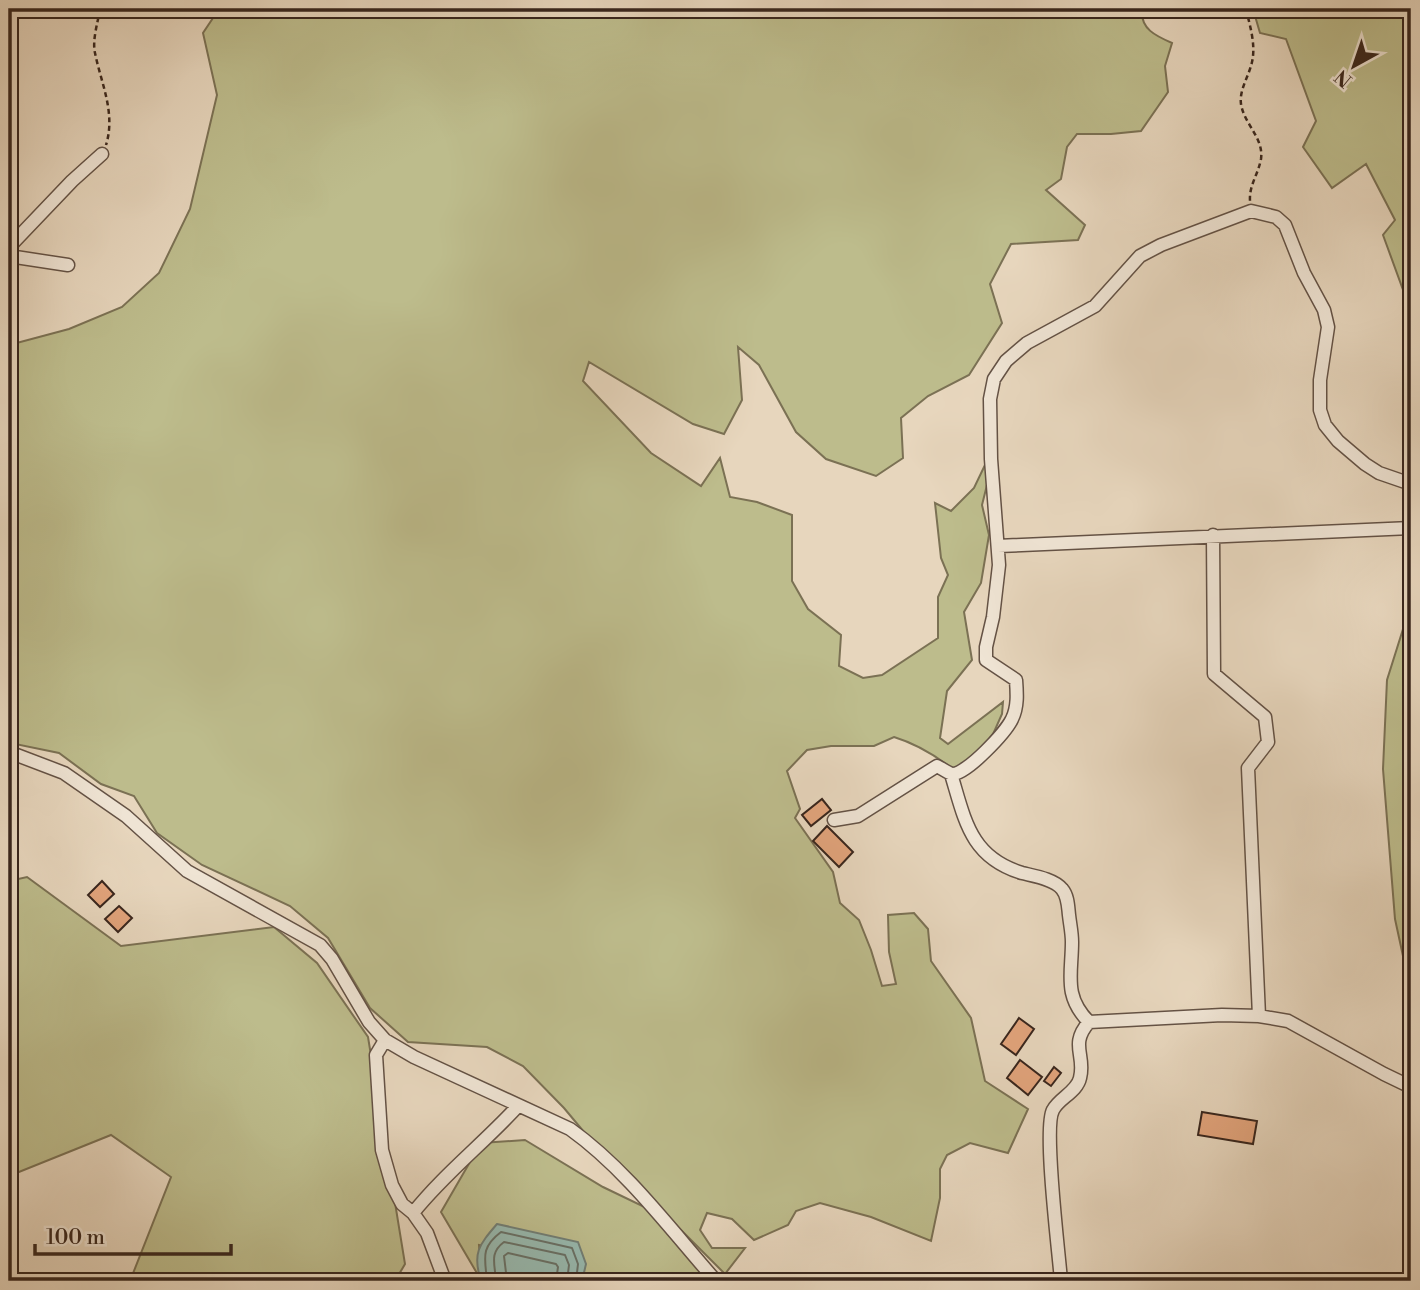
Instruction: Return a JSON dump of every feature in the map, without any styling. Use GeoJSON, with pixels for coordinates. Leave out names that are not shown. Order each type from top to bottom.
{"type":"FeatureCollection","features":[{"type":"Feature","properties":{"kind":"street"},"geometry":{"type":"LineString","coordinates":[[9,247],[72,181],[102,154]]}},
{"type":"Feature","properties":{"kind":"street"},"geometry":{"type":"LineString","coordinates":[[834,820],[858,816],[937,766],[951,774],[964,771],[1013,718],[1017,698],[1016,680],[986,660],[999,565],[993,513],[990,399],[994,379],[1006,361],[1027,343],[1095,306],[1140,256],[1161,245],[1251,211],[1276,216],[1285,225],[1304,273],[1324,310],[1328,327],[1320,380],[1320,410],[1325,425],[1338,441],[1365,464],[1379,473],[1411,484]]}},
{"type":"Feature","properties":{"kind":"street"},"geometry":{"type":"LineString","coordinates":[[9,256],[68,265]]}},
{"type":"Feature","properties":{"kind":"street"},"geometry":{"type":"LineString","coordinates":[[998,546],[1411,527]]}},
{"type":"Feature","properties":{"kind":"street"},"geometry":{"type":"LineString","coordinates":[[1213,535],[1214,674],[1265,717],[1268,742],[1248,768],[1259,1016]]}},
{"type":"Feature","properties":{"kind":"street"},"geometry":{"type":"LineString","coordinates":[[9,752],[64,773],[126,816],[187,871],[320,945],[332,959],[369,1022],[385,1041],[414,1058],[570,1129],[588,1142],[633,1187],[716,1281]]}},
{"type":"Feature","properties":{"kind":"street"},"geometry":{"type":"LineString","coordinates":[[951,774],[967,829],[989,856],[1017,871],[1047,880],[1062,889],[1067,899],[1072,941],[1072,995],[1079,1012],[1089,1022]]}},
{"type":"Feature","properties":{"kind":"street"},"geometry":{"type":"LineString","coordinates":[[1061,1281],[1049,1138],[1052,1111],[1078,1084],[1081,1074],[1077,1042],[1081,1031],[1089,1022],[1222,1015],[1259,1016],[1288,1021],[1411,1087]]}},
{"type":"Feature","properties":{"kind":"street"},"geometry":{"type":"LineString","coordinates":[[385,1041],[376,1055],[382,1150],[392,1185],[402,1204],[413,1213],[427,1233],[445,1281]]}},
{"type":"Feature","properties":{"kind":"street"},"geometry":{"type":"LineString","coordinates":[[413,1213],[433,1188],[518,1106]]}},
{"type":"Feature","properties":{"kind":"path"},"geometry":{"type":"LineString","coordinates":[[100,9],[94,50],[102,75],[108,115],[107,141],[102,154]]}},
{"type":"Feature","properties":{"kind":"path"},"geometry":{"type":"LineString","coordinates":[[1246,9],[1253,41],[1252,61],[1241,98],[1241,108],[1260,145],[1261,159],[1250,190],[1251,211]]}},
{"type":"Feature","properties":{"kind":"shaded area"},"geometry":{"type":"Polygon","coordinates":[[[219,9],[1142,9],[1146,27],[1172,43],[1165,66],[1168,92],[1141,131],[1077,134],[1067,147],[1061,179],[1046,190],[1085,225],[1078,240],[1011,244],[990,284],[1002,323],[969,375],[928,396],[901,418],[903,458],[876,476],[826,459],[796,432],[759,365],[738,347],[742,400],[724,434],[693,424],[589,362],[583,381],[651,453],[701,486],[720,458],[730,497],[757,502],[792,515],[792,581],[808,609],[841,635],[839,666],[863,678],[882,675],[938,638],[938,597],[948,575],[941,558],[935,503],[951,511],[974,488],[985,465],[989,477],[982,505],[989,535],[981,583],[964,612],[972,660],[947,691],[940,738],[948,744],[1003,702],[1002,714],[986,750],[954,770],[926,750],[894,737],[874,746],[831,746],[807,750],[787,771],[800,809],[795,818],[833,872],[840,903],[859,920],[882,986],[896,984],[889,952],[888,915],[914,913],[928,929],[931,961],[971,1018],[985,1081],[1028,1109],[1008,1153],[970,1143],[947,1155],[940,1169],[940,1198],[931,1241],[871,1217],[820,1203],[796,1211],[788,1225],[754,1240],[732,1219],[707,1213],[700,1230],[712,1248],[745,1248],[725,1274],[589,1138],[523,1066],[487,1047],[408,1042],[370,1008],[328,938],[290,906],[202,865],[157,833],[134,796],[101,784],[59,753],[15,744],[9,717],[9,345],[69,329],[122,307],[159,273],[190,209],[217,95],[203,33],[219,9]]]}},
{"type":"Feature","properties":{"kind":"shaded area"},"geometry":{"type":"Polygon","coordinates":[[[1253,9],[1411,9],[1411,300],[1406,298],[1383,235],[1395,220],[1366,164],[1332,188],[1303,147],[1316,121],[1286,39],[1260,33],[1253,9]]]}},
{"type":"Feature","properties":{"kind":"shaded area"},"geometry":{"type":"Polygon","coordinates":[[[1411,617],[1411,993],[1395,919],[1383,769],[1387,680],[1404,626],[1411,617]]]}},
{"type":"Feature","properties":{"kind":"shaded area"},"geometry":{"type":"Polygon","coordinates":[[[27,877],[121,946],[274,927],[317,963],[368,1037],[405,1264],[395,1281],[130,1281],[171,1177],[111,1135],[9,1176],[9,881],[27,877]]]}},
{"type":"Feature","properties":{"kind":"shaded area"},"geometry":{"type":"Polygon","coordinates":[[[525,1140],[603,1187],[655,1212],[711,1281],[582,1281],[585,1264],[479,1245],[481,1280],[441,1212],[481,1143],[525,1140]]]}},
{"type":"Feature","properties":{"kind":"water"},"geometry":{"type":"Polygon","coordinates":[[[497,1224],[578,1242],[586,1264],[582,1281],[481,1281],[477,1256],[497,1224]]]}},
{"type":"Feature","properties":{"kind":"building"},"geometry":{"type":"Polygon","coordinates":[[[822,799],[831,810],[811,826],[802,815],[822,799]]]}},
{"type":"Feature","properties":{"kind":"building"},"geometry":{"type":"Polygon","coordinates":[[[827,826],[853,852],[839,867],[813,841],[827,826]]]}},
{"type":"Feature","properties":{"kind":"building"},"geometry":{"type":"Polygon","coordinates":[[[102,881],[114,894],[100,907],[88,895],[102,881]]]}},
{"type":"Feature","properties":{"kind":"building"},"geometry":{"type":"Polygon","coordinates":[[[119,906],[132,918],[118,932],[105,919],[119,906]]]}},
{"type":"Feature","properties":{"kind":"building"},"geometry":{"type":"Polygon","coordinates":[[[1019,1018],[1034,1029],[1016,1055],[1001,1044],[1019,1018]]]}},
{"type":"Feature","properties":{"kind":"building"},"geometry":{"type":"Polygon","coordinates":[[[1020,1060],[1042,1077],[1028,1095],[1007,1078],[1020,1060]]]}},
{"type":"Feature","properties":{"kind":"building"},"geometry":{"type":"Polygon","coordinates":[[[1054,1067],[1061,1073],[1051,1086],[1044,1081],[1054,1067]]]}},
{"type":"Feature","properties":{"kind":"building"},"geometry":{"type":"Polygon","coordinates":[[[1202,1112],[1257,1121],[1253,1144],[1198,1135],[1202,1112]]]}}]}
